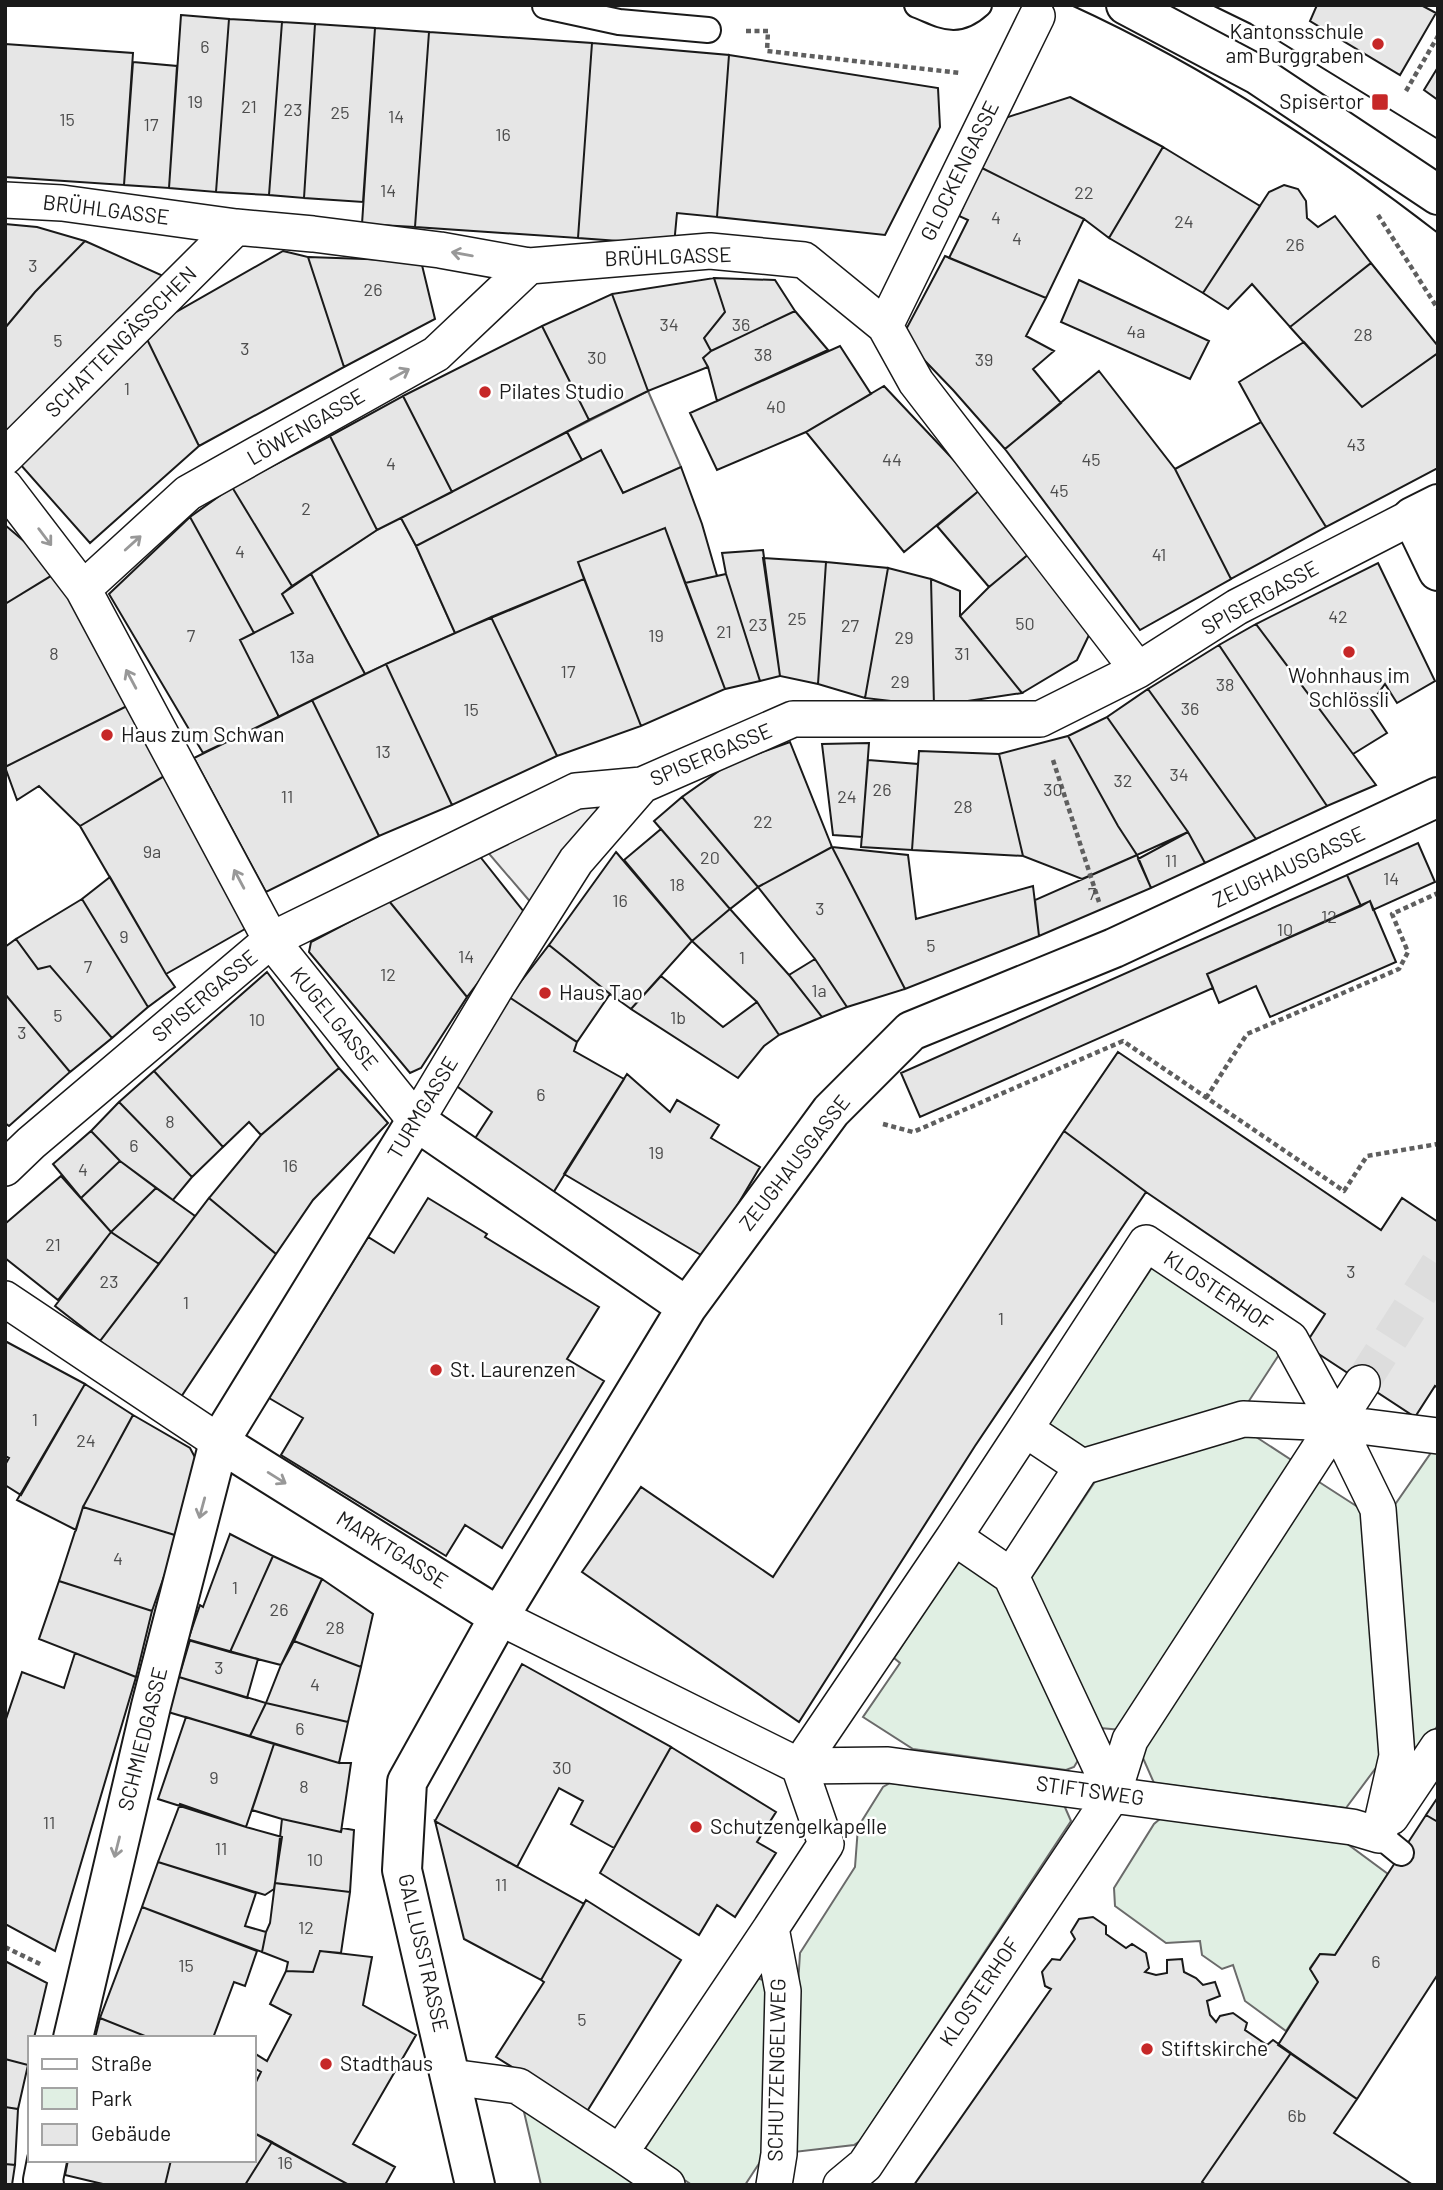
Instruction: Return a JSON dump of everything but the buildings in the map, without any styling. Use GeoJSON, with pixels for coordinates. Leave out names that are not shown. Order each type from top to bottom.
{"type":"FeatureCollection","features":[{"type":"Feature","properties":{"kind":"street"},"geometry":{"type":"LineString","coordinates":[[1126,5],[1258,75],[1438,195]]}},
{"type":"Feature","properties":{"kind":"street","name":"GLOCKENGASSE"},"geometry":{"type":"LineString","coordinates":[[885,326],[1037,16]]}},
{"type":"Feature","properties":{"kind":"street","name":"BRÜHLGASSE"},"geometry":{"type":"LineString","coordinates":[[5,200],[62,203],[236,227],[313,234],[440,250],[529,266],[710,251],[804,260],[885,326],[916,382],[1138,670]]}},
{"type":"Feature","properties":{"kind":"street","name":"SCHATTENGÄSSCHEN"},"geometry":{"type":"LineString","coordinates":[[5,457],[236,227]]}},
{"type":"Feature","properties":{"kind":"street","name":"LÖWENGASSE"},"geometry":{"type":"LineString","coordinates":[[83,589],[188,493],[436,354],[529,266]]}},
{"type":"Feature","properties":{"kind":"street","name":"KUGELGASSE"},"geometry":{"type":"LineString","coordinates":[[5,487],[83,589],[271,940],[416,1121],[687,1307]]}},
{"type":"Feature","properties":{"kind":"street"},"geometry":{"type":"LineString","coordinates":[[1425,511],[1438,571]]}},
{"type":"Feature","properties":{"kind":"street","name":"SPISERGASSE"},"geometry":{"type":"LineString","coordinates":[[5,1168],[271,940],[576,791],[642,785],[793,719],[1040,719],[1138,670],[1237,607],[1425,511]]}},
{"type":"Feature","properties":{"kind":"street","name":"TURMGASSE"},"geometry":{"type":"LineString","coordinates":[[219,1442],[576,861],[642,785]]}},
{"type":"Feature","properties":{"kind":"street","name":"ZEUGHAUSGASSE"},"geometry":{"type":"LineString","coordinates":[[499,1617],[687,1307],[831,1111],[911,1031],[1114,948],[1438,797]]}},
{"type":"Feature","properties":{"kind":"street","name":"KLOSTERHOF"},"geometry":{"type":"LineString","coordinates":[[799,1766],[954,1537],[1146,1243],[1290,1339],[1336,1423],[1378,1509],[1397,1756],[1390,1844]]}},
{"type":"Feature","properties":{"kind":"street","name":"MARKTGASSE"},"geometry":{"type":"LineString","coordinates":[[5,1299],[219,1442],[499,1617],[799,1766]]}},
{"type":"Feature","properties":{"kind":"street","name":"KLOSTERHOF"},"geometry":{"type":"LineString","coordinates":[[841,2185],[864,2165],[1113,1794],[1130,1740],[1362,1383]]}},
{"type":"Feature","properties":{"kind":"street"},"geometry":{"type":"LineString","coordinates":[[1011,1576],[1082,1467],[1243,1419],[1336,1423],[1438,1436]]}},
{"type":"Feature","properties":{"kind":"street"},"geometry":{"type":"LineString","coordinates":[[1025,1429],[1082,1467]]}},
{"type":"Feature","properties":{"kind":"street","name":"SCHMIEDGASSE"},"geometry":{"type":"LineString","coordinates":[[72,2036],[148,1719],[219,1442]]}},
{"type":"Feature","properties":{"kind":"street"},"geometry":{"type":"LineString","coordinates":[[954,1537],[1011,1576],[1113,1794]]}},
{"type":"Feature","properties":{"kind":"street","name":"GALLUSSTRASSE"},"geometry":{"type":"LineString","coordinates":[[475,2185],[402,1870],[407,1782],[499,1617]]}},
{"type":"Feature","properties":{"kind":"street"},"geometry":{"type":"LineString","coordinates":[[1390,1844],[1438,1747]]}},
{"type":"Feature","properties":{"kind":"street","name":"STIFTSWEG"},"geometry":{"type":"LineString","coordinates":[[799,1766],[888,1765],[1113,1794],[1352,1827],[1390,1844]]}},
{"type":"Feature","properties":{"kind":"street"},"geometry":{"type":"LineString","coordinates":[[620,2153],[826,1844],[799,1766]]}},
{"type":"Feature","properties":{"kind":"street","name":"SCHUTZENGELWEG"},"geometry":{"type":"LineString","coordinates":[[771,1928],[783,1991],[779,2154],[774,2185]]}},
{"type":"Feature","properties":{"kind":"street"},"geometry":{"type":"LineString","coordinates":[[452,2077],[518,2086],[667,2185]]}},
{"type":"Feature","properties":{"kind":"street"},"geometry":{"type":"LineString","coordinates":[[44,2185],[47,2162]]}},
{"type":"Feature","properties":{"kind":"lane"},"geometry":{"type":"LineString","coordinates":[[917,5],[953,18],[971,13],[979,5]]}},
{"type":"Feature","properties":{"kind":"lane"},"geometry":{"type":"LineString","coordinates":[[545,13],[708,30]]}},
{"type":"Feature","properties":{"kind":"path"},"geometry":{"type":"LineString","coordinates":[[708,30],[768,32],[766,51],[904,67]]}},
{"type":"Feature","properties":{"kind":"path"},"geometry":{"type":"LineString","coordinates":[[1406,91],[1438,36]]}},
{"type":"Feature","properties":{"kind":"path"},"geometry":{"type":"LineString","coordinates":[[1378,215],[1438,309]]}},
{"type":"Feature","properties":{"kind":"path"},"geometry":{"type":"LineString","coordinates":[[1040,719],[1094,887]]}},
{"type":"Feature","properties":{"kind":"path"},"geometry":{"type":"LineString","coordinates":[[1206,1098],[1247,1034],[1399,969],[1408,952],[1392,914],[1438,892]]}},
{"type":"Feature","properties":{"kind":"path"},"geometry":{"type":"LineString","coordinates":[[831,1111],[913,1132],[1123,1041],[1344,1191],[1367,1156],[1438,1144]]}},
{"type":"Feature","properties":{"kind":"green space"},"geometry":{"type":"Polygon","coordinates":[[[1155,1263],[1284,1347],[1245,1407],[1085,1450],[1050,1427],[1049,1422],[1155,1263]]]}},
{"type":"Feature","properties":{"kind":"green space"},"geometry":{"type":"Polygon","coordinates":[[[1250,1433],[1299,1465],[1122,1730],[1100,1728],[1028,1583],[1100,1474],[1250,1433]]]}},
{"type":"Feature","properties":{"kind":"green space"},"geometry":{"type":"Polygon","coordinates":[[[1435,1447],[1438,1449],[1438,1725],[1413,1762],[1394,1506],[1435,1447]]]}},
{"type":"Feature","properties":{"kind":"green space"},"geometry":{"type":"Polygon","coordinates":[[[1316,1480],[1364,1511],[1384,1757],[1346,1808],[1154,1783],[1139,1749],[1316,1480]]]}},
{"type":"Feature","properties":{"kind":"green space"},"geometry":{"type":"Polygon","coordinates":[[[960,1556],[998,1582],[1080,1757],[1074,1767],[1066,1770],[913,1749],[863,1717],[900,1663],[894,1658],[960,1556]]]}},
{"type":"Feature","properties":{"kind":"green space"},"geometry":{"type":"Polygon","coordinates":[[[890,1783],[1064,1805],[1071,1821],[860,2141],[854,2145],[794,2152],[788,2146],[800,1953],[855,1867],[858,1827],[883,1787],[890,1783]]]}},
{"type":"Feature","properties":{"kind":"green space"},"geometry":{"type":"Polygon","coordinates":[[[1161,1818],[1346,1843],[1388,1874],[1335,1955],[1320,1954],[1310,1968],[1318,1982],[1286,2031],[1245,2001],[1233,1965],[1222,1969],[1202,1955],[1200,1941],[1166,1943],[1115,1906],[1114,1888],[1154,1824],[1161,1818]]]}},
{"type":"Feature","properties":{"kind":"green space"},"geometry":{"type":"Polygon","coordinates":[[[754,1977],[767,1983],[762,2159],[745,2185],[692,2185],[643,2152],[754,1977]]]}},
{"type":"Feature","properties":{"kind":"green space"},"geometry":{"type":"Polygon","coordinates":[[[521,2099],[646,2185],[541,2185],[521,2099]]]}},
{"type":"Feature","properties":{"kind":"shaded area"},"geometry":{"type":"Polygon","coordinates":[[[648,391],[681,467],[623,493],[601,451],[582,460],[567,432],[648,391]]]}},
{"type":"Feature","properties":{"kind":"shaded area"},"geometry":{"type":"Polygon","coordinates":[[[401,518],[455,633],[365,674],[311,574],[377,530],[401,518]]]}},
{"type":"Feature","properties":{"kind":"shaded area"},"geometry":{"type":"Polygon","coordinates":[[[574,798],[604,801],[533,905],[485,849],[574,798]]]}},
{"type":"Feature","properties":{"kind":"tunnel"},"geometry":{"type":"LineString","coordinates":[[1362,1383],[1438,1264]]}},
{"type":"Feature","properties":{"kind":"tram line"},"geometry":{"type":"LineString","coordinates":[[1071,5],[1168,54],[1261,108],[1395,200],[1438,233]]}},
{"type":"Feature","properties":{"kind":"tram line"},"geometry":{"type":"LineString","coordinates":[[1212,5],[1251,24],[1438,139]]}},
{"type":"Feature","properties":{"kind":"place","name":"Kantonsschule am Burggraben"},"geometry":{"type":"Point","coordinates":[1378,44]}},
{"type":"Feature","properties":{"kind":"place","name":"Spisertor"},"geometry":{"type":"Point","coordinates":[1380,102]}},
{"type":"Feature","properties":{"kind":"place","name":"Pilates Studio"},"geometry":{"type":"Point","coordinates":[485,392]}},
{"type":"Feature","properties":{"kind":"place","name":"Wohnhaus im Schlössli"},"geometry":{"type":"Point","coordinates":[1349,652]}},
{"type":"Feature","properties":{"kind":"place","name":"Haus zum Schwan"},"geometry":{"type":"Point","coordinates":[107,735]}},
{"type":"Feature","properties":{"kind":"place","name":"Haus Tao"},"geometry":{"type":"Point","coordinates":[545,993]}},
{"type":"Feature","properties":{"kind":"place","name":"St. Laurenzen"},"geometry":{"type":"Point","coordinates":[436,1370]}},
{"type":"Feature","properties":{"kind":"place","name":"Schutzengelkapelle"},"geometry":{"type":"Point","coordinates":[696,1827]}},
{"type":"Feature","properties":{"kind":"place","name":"Stiftskirche"},"geometry":{"type":"Point","coordinates":[1147,2049]}},
{"type":"Feature","properties":{"kind":"place","name":"Stadthaus"},"geometry":{"type":"Point","coordinates":[326,2064]}}]}
